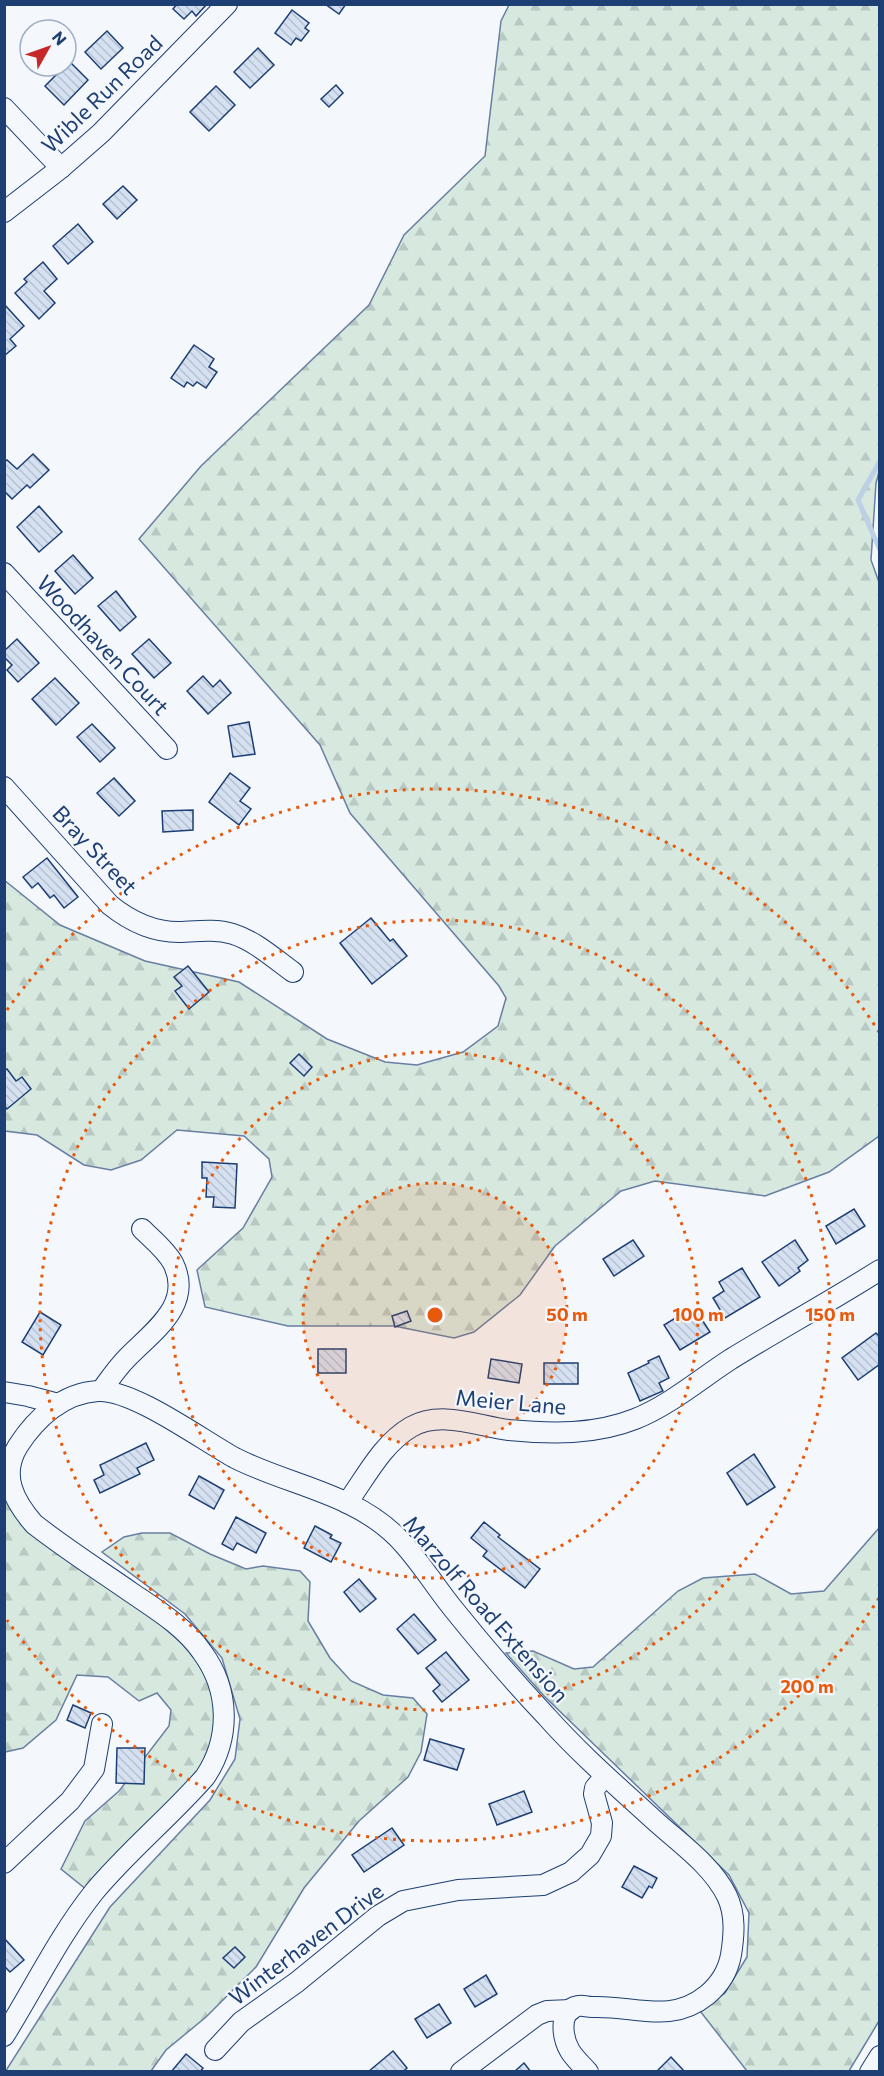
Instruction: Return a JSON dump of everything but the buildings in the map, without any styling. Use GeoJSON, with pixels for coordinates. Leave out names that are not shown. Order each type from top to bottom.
{"type":"FeatureCollection","features":[{"type":"Feature","properties":{"kind":"street","name":"Wible Run Road"},"geometry":{"type":"LineString","coordinates":[[4,212],[61,168],[101,133],[227,4]]}},
{"type":"Feature","properties":{"kind":"street"},"geometry":{"type":"LineString","coordinates":[[4,108],[61,168]]}},
{"type":"Feature","properties":{"kind":"street","name":"Woodhaven Court"},"geometry":{"type":"LineString","coordinates":[[8,584],[167,749]]}},
{"type":"Feature","properties":{"kind":"street","name":"Bray Street"},"geometry":{"type":"LineString","coordinates":[[4,787],[110,905],[122,914],[138,924],[160,932],[204,930],[236,935],[293,972]]}},
{"type":"Feature","properties":{"kind":"street"},"geometry":{"type":"LineString","coordinates":[[101,1391],[127,1358],[159,1328],[170,1314],[178,1294],[177,1273],[171,1260],[142,1229]]}},
{"type":"Feature","properties":{"kind":"street","name":"Meier Lane"},"geometry":{"type":"LineString","coordinates":[[347,1503],[388,1446],[401,1434],[417,1425],[435,1420],[450,1420],[507,1430],[549,1433],[599,1429],[634,1420],[658,1408],[730,1360],[879,1270]]}},
{"type":"Feature","properties":{"kind":"street","name":"Marzolf Road Extension"},"geometry":{"type":"LineString","coordinates":[[4,2036],[92,1894],[205,1777],[214,1764],[224,1728],[224,1711],[215,1674],[202,1652],[187,1634],[158,1610],[53,1539],[34,1524],[16,1501],[9,1479],[10,1467],[15,1452],[25,1435],[58,1404],[73,1396],[101,1391],[129,1398],[163,1415],[237,1459],[347,1503],[384,1526],[396,1536],[454,1610],[544,1715],[605,1776],[690,1852],[715,1878],[729,1901],[733,1919],[733,1942],[729,1964],[720,1982],[694,2004],[679,2011],[641,2011],[607,2006],[577,2006],[571,2010],[547,2011],[537,2015],[461,2072]]}},
{"type":"Feature","properties":{"kind":"street"},"geometry":{"type":"LineString","coordinates":[[4,1392],[58,1404]]}},
{"type":"Feature","properties":{"kind":"street"},"geometry":{"type":"LineString","coordinates":[[4,1863],[70,1801],[94,1769],[102,1724]]}},
{"type":"Feature","properties":{"kind":"street","name":"Winterhaven Drive"},"geometry":{"type":"LineString","coordinates":[[215,2050],[240,2022],[297,1982],[378,1916],[403,1901],[458,1890],[543,1885],[571,1872],[591,1855],[601,1836],[602,1823],[594,1794],[595,1788],[605,1776]]}},
{"type":"Feature","properties":{"kind":"street"},"geometry":{"type":"LineString","coordinates":[[571,2010],[563,2022],[565,2039],[572,2055],[588,2072]]}},
{"type":"Feature","properties":{"kind":"street"},"geometry":{"type":"LineString","coordinates":[[870,2072],[879,2056]]}},
{"type":"Feature","properties":{"kind":"green space"},"geometry":{"type":"Polygon","coordinates":[[[509,5],[879,5],[880,469],[876,483],[871,560],[880,585],[879,1136],[829,1172],[765,1196],[655,1181],[621,1191],[555,1246],[520,1295],[474,1332],[454,1338],[394,1326],[288,1326],[205,1307],[197,1270],[243,1228],[272,1177],[269,1159],[244,1136],[177,1130],[141,1160],[111,1170],[84,1165],[37,1135],[5,1131],[4,880],[60,925],[145,961],[239,982],[327,1039],[385,1062],[417,1065],[463,1052],[498,1026],[506,998],[499,986],[350,813],[320,745],[139,539],[201,466],[369,305],[404,235],[485,156],[501,21],[509,5]]]}},
{"type":"Feature","properties":{"kind":"green space"},"geometry":{"type":"Polygon","coordinates":[[[4,1493],[158,1610],[215,1674],[221,1748],[92,1894],[61,1869],[85,1821],[119,1791],[169,1726],[171,1710],[157,1693],[139,1701],[108,1677],[77,1675],[56,1720],[23,1748],[5,1752],[4,1493]]]}},
{"type":"Feature","properties":{"kind":"green space"},"geometry":{"type":"Polygon","coordinates":[[[879,1528],[879,2021],[849,2071],[747,2071],[700,2011],[725,1993],[747,1957],[749,1913],[729,1875],[544,1696],[506,1653],[533,1651],[574,1669],[593,1667],[678,1591],[703,1578],[755,1574],[791,1594],[824,1591],[879,1528]]]}},
{"type":"Feature","properties":{"kind":"green space"},"geometry":{"type":"Polygon","coordinates":[[[142,1533],[170,1533],[210,1554],[246,1569],[263,1566],[300,1571],[310,1582],[308,1621],[330,1658],[351,1681],[383,1695],[413,1698],[427,1714],[421,1752],[408,1777],[359,1821],[304,1888],[256,1967],[206,2017],[166,2050],[151,2071],[5,2072],[110,1907],[210,1800],[235,1759],[240,1719],[222,1658],[185,1614],[102,1552],[124,1537],[142,1533]]]}},
{"type":"Feature","properties":{"kind":"waterway"},"geometry":{"type":"LineString","coordinates":[[880,461],[858,500],[880,550]]}}]}
